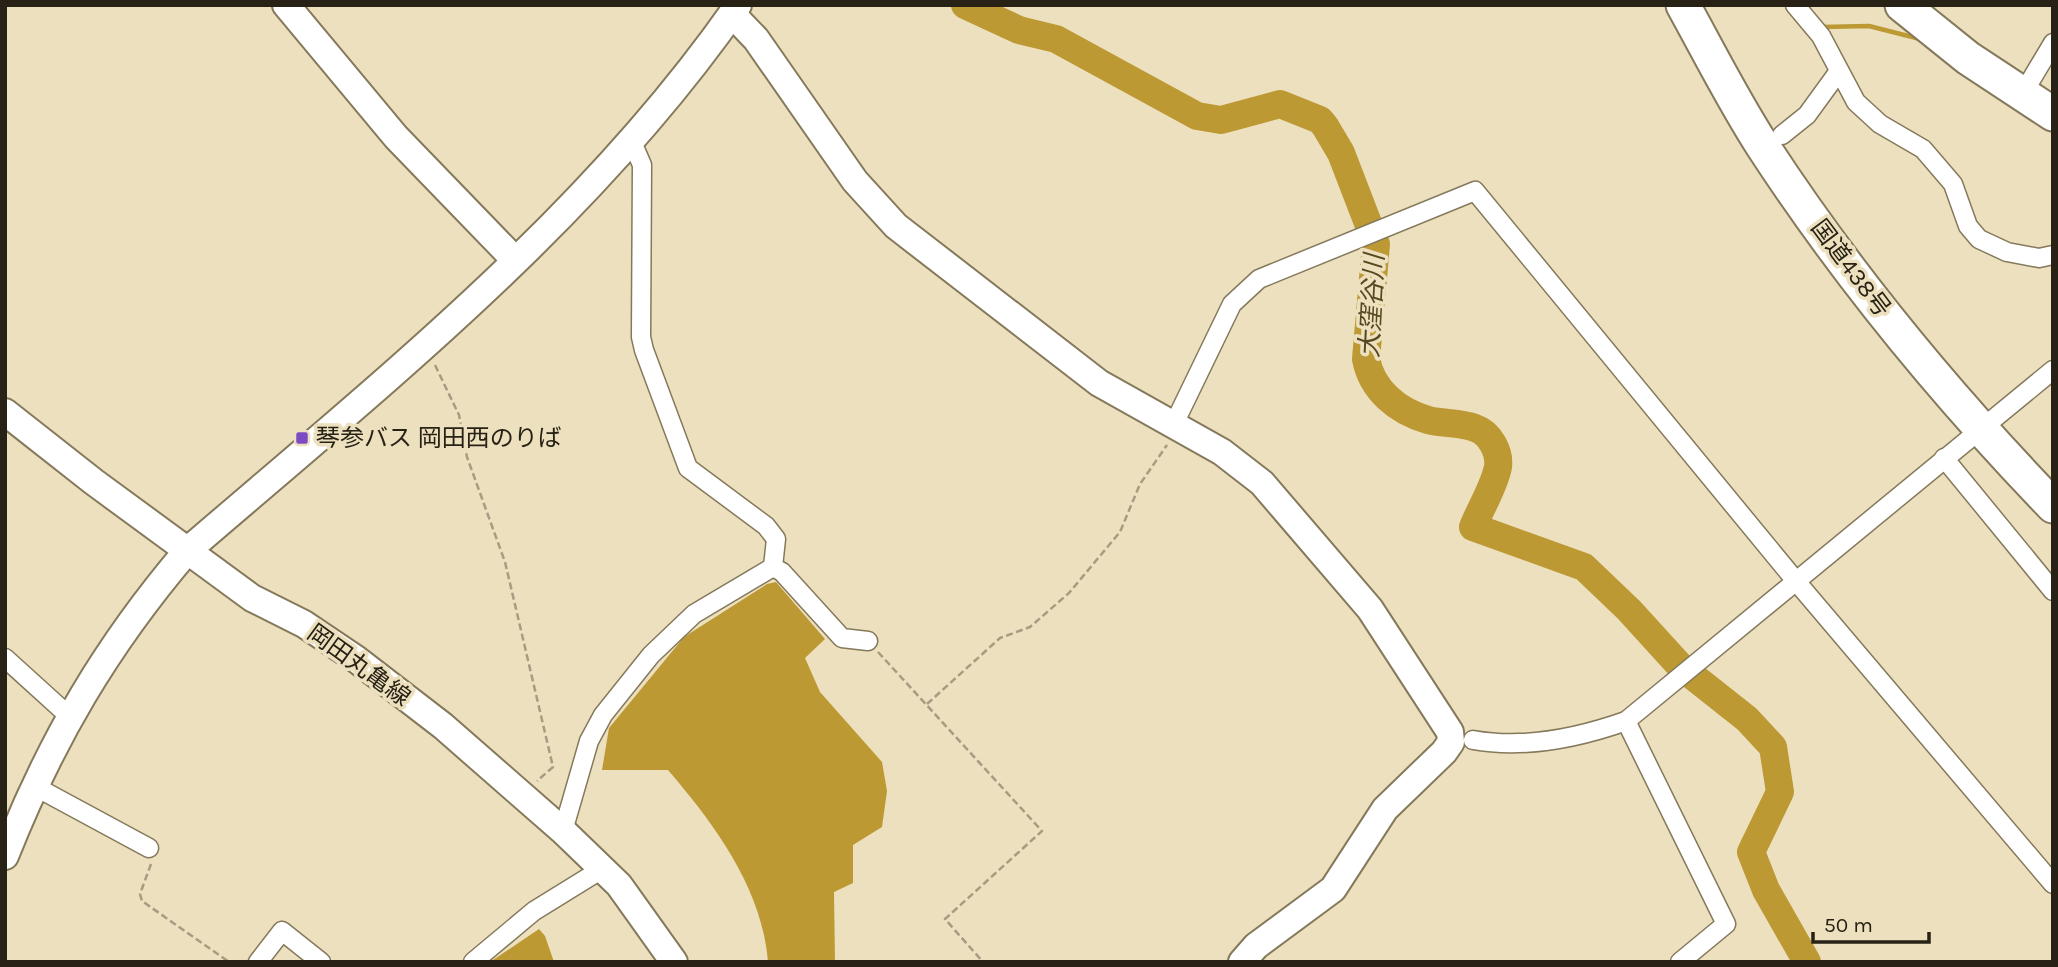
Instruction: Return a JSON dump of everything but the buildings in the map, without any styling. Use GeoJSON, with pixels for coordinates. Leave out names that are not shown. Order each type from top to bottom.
{"type":"FeatureCollection","features":[{"type":"Feature","properties":{"kind":"highway","name":"国道438号"},"geometry":{"type":"LineString","coordinates":[[1683,5],[1736,103],[1798,197],[1909,344],[1989,422],[2053,478]]}},
{"type":"Feature","properties":{"kind":"highway","name":"国道438号"},"geometry":{"type":"LineString","coordinates":[[1709,5],[1782,135],[1864,253],[2053,506]]}},
{"type":"Feature","properties":{"kind":"highway"},"geometry":{"type":"LineString","coordinates":[[1902,5],[1968,58],[2053,114]]}},
{"type":"Feature","properties":{"kind":"street"},"geometry":{"type":"LineString","coordinates":[[286,5],[396,137],[515,260]]}},
{"type":"Feature","properties":{"kind":"street"},"geometry":{"type":"LineString","coordinates":[[1796,5],[1821,36],[1856,102],[1868,114],[1923,149],[1953,184],[1968,226],[1979,239],[2000,250],[2039,258],[2053,255]]}},
{"type":"Feature","properties":{"kind":"street"},"geometry":{"type":"LineString","coordinates":[[5,856],[69,716],[114,642],[187,551],[424,344],[515,260],[632,142],[735,9],[855,181],[896,226],[1099,383],[1222,452],[1262,483],[1370,609],[1450,732],[1451,742],[1444,752],[1385,809],[1333,889],[1256,946],[1242,962]]}},
{"type":"Feature","properties":{"kind":"street"},"geometry":{"type":"LineString","coordinates":[[2022,94],[2053,43]]}},
{"type":"Feature","properties":{"kind":"street"},"geometry":{"type":"LineString","coordinates":[[1782,135],[1807,115],[1839,71]]}},
{"type":"Feature","properties":{"kind":"street"},"geometry":{"type":"LineString","coordinates":[[632,142],[642,164],[641,337],[644,350],[688,468],[695,477],[766,526],[776,539],[773,567]]}},
{"type":"Feature","properties":{"kind":"street"},"geometry":{"type":"LineString","coordinates":[[1176,427],[1232,303],[1242,292],[1259,279],[1475,191],[1796,580],[2053,884]]}},
{"type":"Feature","properties":{"kind":"street"},"geometry":{"type":"LineString","coordinates":[[1473,740],[1503,746],[1593,732],[1626,721],[2053,370]]}},
{"type":"Feature","properties":{"kind":"street","name":"岡田丸亀線"},"geometry":{"type":"LineString","coordinates":[[5,412],[252,598],[304,624],[356,659],[443,726],[563,831],[619,886],[674,962]]}},
{"type":"Feature","properties":{"kind":"street"},"geometry":{"type":"LineString","coordinates":[[1944,458],[2053,591]]}},
{"type":"Feature","properties":{"kind":"street"},"geometry":{"type":"LineString","coordinates":[[773,567],[782,572],[842,638],[868,641]]}},
{"type":"Feature","properties":{"kind":"street"},"geometry":{"type":"LineString","coordinates":[[563,831],[589,741],[603,715],[651,655],[694,614],[773,567]]}},
{"type":"Feature","properties":{"kind":"street"},"geometry":{"type":"LineString","coordinates":[[5,658],[69,716]]}},
{"type":"Feature","properties":{"kind":"street"},"geometry":{"type":"LineString","coordinates":[[1626,721],[1726,924],[1680,962]]}},
{"type":"Feature","properties":{"kind":"street"},"geometry":{"type":"LineString","coordinates":[[36,787],[149,848]]}},
{"type":"Feature","properties":{"kind":"street"},"geometry":{"type":"LineString","coordinates":[[472,962],[534,911],[602,869]]}},
{"type":"Feature","properties":{"kind":"street"},"geometry":{"type":"LineString","coordinates":[[258,962],[282,931],[321,962]]}},
{"type":"Feature","properties":{"kind":"path"},"geometry":{"type":"LineString","coordinates":[[424,344],[460,415],[467,457],[505,562],[553,767],[522,796]]}},
{"type":"Feature","properties":{"kind":"path"},"geometry":{"type":"LineString","coordinates":[[927,704],[1000,638],[1030,627],[1069,593],[1120,532],[1140,484],[1176,427]]}},
{"type":"Feature","properties":{"kind":"path"},"geometry":{"type":"LineString","coordinates":[[868,641],[1042,831],[944,919],[983,962]]}},
{"type":"Feature","properties":{"kind":"path"},"geometry":{"type":"LineString","coordinates":[[149,848],[154,856],[140,894],[142,901],[229,962]]}},
{"type":"Feature","properties":{"kind":"shaded area"},"geometry":{"type":"Polygon","coordinates":[[[776,582],[825,639],[805,658],[820,692],[882,762],[887,791],[882,827],[853,845],[853,883],[834,892],[835,962],[768,962],[764,935],[746,883],[719,835],[668,770],[602,770],[609,728],[684,637],[767,584],[776,582]]]}},
{"type":"Feature","properties":{"kind":"shaded area"},"geometry":{"type":"Polygon","coordinates":[[[539,929],[545,936],[554,962],[490,962],[539,929]]]}},
{"type":"Feature","properties":{"kind":"waterway","name":"大窪谷川"},"geometry":{"type":"LineString","coordinates":[[965,5],[1019,30],[1056,39],[1197,116],[1221,120],[1280,104],[1320,120],[1341,153],[1376,244],[1366,359],[1374,380],[1388,398],[1406,411],[1428,420],[1480,430],[1493,444],[1498,467],[1473,527],[1584,567],[1629,610],[1680,666],[1747,719],[1773,747],[1780,792],[1751,852],[1766,890],[1807,962]]}},
{"type":"Feature","properties":{"kind":"waterway"},"geometry":{"type":"LineString","coordinates":[[1821,27],[1869,26],[1920,39]]}},
{"type":"Feature","properties":{"kind":"place","name":"琴参バス 岡田西のりば"},"geometry":{"type":"Point","coordinates":[302,438]}}]}
